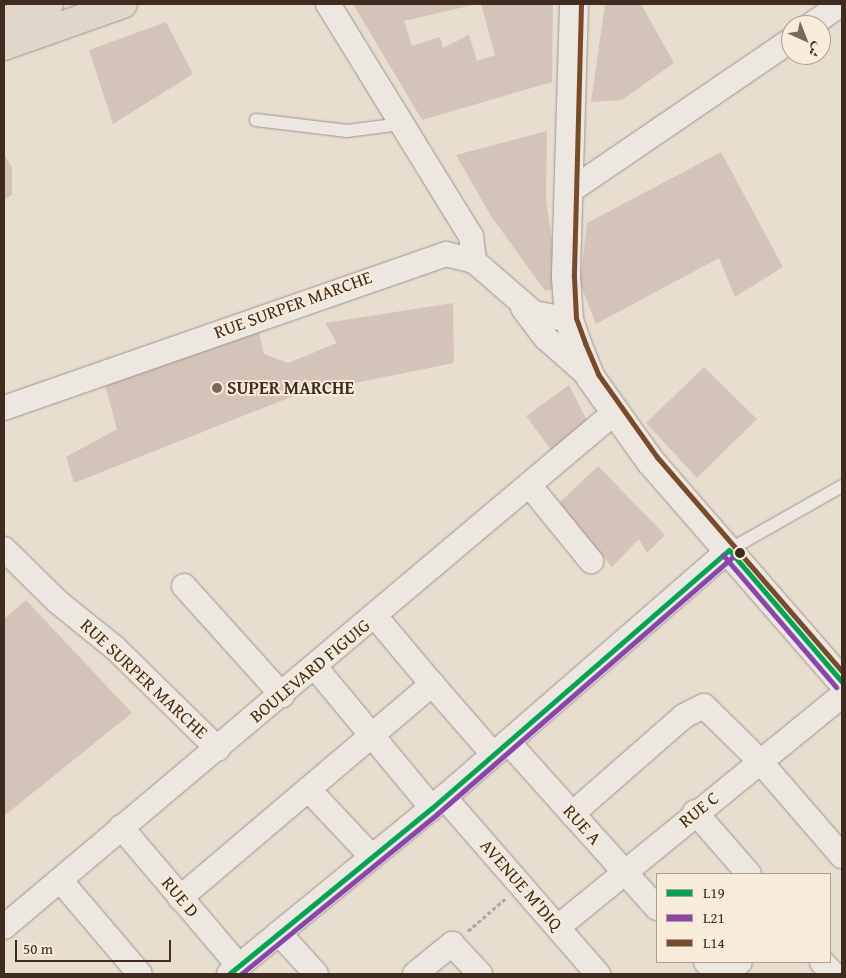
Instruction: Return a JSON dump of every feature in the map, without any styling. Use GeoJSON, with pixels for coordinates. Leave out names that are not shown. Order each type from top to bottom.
{"type":"FeatureCollection","features":[{"type":"Feature","properties":{"kind":"highway"},"geometry":{"type":"LineString","coordinates":[[4,21],[49,4]]}},
{"type":"Feature","properties":{"kind":"highway"},"geometry":{"type":"LineString","coordinates":[[4,46],[123,4]]}},
{"type":"Feature","properties":{"kind":"main road"},"geometry":{"type":"LineString","coordinates":[[574,4],[567,193],[569,320],[592,378],[614,413],[842,682]]}},
{"type":"Feature","properties":{"kind":"street"},"geometry":{"type":"LineString","coordinates":[[328,4],[400,124],[471,236],[474,260],[522,306],[546,338],[592,378]]}},
{"type":"Feature","properties":{"kind":"street"},"geometry":{"type":"LineString","coordinates":[[826,15],[841,4]]}},
{"type":"Feature","properties":{"kind":"street"},"geometry":{"type":"LineString","coordinates":[[567,193],[781,47]]}},
{"type":"Feature","properties":{"kind":"street","name":"RUE SURPER MARCHE"},"geometry":{"type":"LineString","coordinates":[[4,408],[419,260],[446,254],[474,260]]}},
{"type":"Feature","properties":{"kind":"street"},"geometry":{"type":"LineString","coordinates":[[522,306],[569,320]]}},
{"type":"Feature","properties":{"kind":"street","name":"BOULEVARD FIGUIG"},"geometry":{"type":"LineString","coordinates":[[4,927],[120,827],[218,749],[614,413]]}},
{"type":"Feature","properties":{"kind":"street"},"geometry":{"type":"LineString","coordinates":[[530,486],[591,562]]}},
{"type":"Feature","properties":{"kind":"street","name":"RUE SURPER MARCHE"},"geometry":{"type":"LineString","coordinates":[[4,549],[58,602],[115,648],[218,749]]}},
{"type":"Feature","properties":{"kind":"street"},"geometry":{"type":"LineString","coordinates":[[234,970],[438,802],[729,550]]}},
{"type":"Feature","properties":{"kind":"street"},"geometry":{"type":"LineString","coordinates":[[184,586],[282,695]]}},
{"type":"Feature","properties":{"kind":"street","name":"RUE A"},"geometry":{"type":"LineString","coordinates":[[375,616],[432,684],[572,814],[656,907]]}},
{"type":"Feature","properties":{"kind":"street","name":"AVENUE M'DIQ"},"geometry":{"type":"LineString","coordinates":[[315,667],[372,736],[521,886],[598,974]]}},
{"type":"Feature","properties":{"kind":"street"},"geometry":{"type":"LineString","coordinates":[[180,898],[432,684]]}},
{"type":"Feature","properties":{"kind":"street","name":"RUE C"},"geometry":{"type":"LineString","coordinates":[[558,927],[695,812],[842,696]]}},
{"type":"Feature","properties":{"kind":"street"},"geometry":{"type":"LineString","coordinates":[[572,814],[698,706],[710,709],[759,760],[842,856]]}},
{"type":"Feature","properties":{"kind":"street"},"geometry":{"type":"LineString","coordinates":[[309,790],[372,857]]}},
{"type":"Feature","properties":{"kind":"street"},"geometry":{"type":"LineString","coordinates":[[695,812],[748,873]]}},
{"type":"Feature","properties":{"kind":"street","name":"RUE D"},"geometry":{"type":"LineString","coordinates":[[120,827],[180,898],[234,970]]}},
{"type":"Feature","properties":{"kind":"street"},"geometry":{"type":"LineString","coordinates":[[60,880],[140,974]]}},
{"type":"Feature","properties":{"kind":"street"},"geometry":{"type":"LineString","coordinates":[[279,933],[316,974]]}},
{"type":"Feature","properties":{"kind":"street"},"geometry":{"type":"LineString","coordinates":[[414,974],[452,944],[480,974]]}},
{"type":"Feature","properties":{"kind":"street"},"geometry":{"type":"LineString","coordinates":[[707,963],[717,974]]}},
{"type":"Feature","properties":{"kind":"street"},"geometry":{"type":"LineString","coordinates":[[725,974],[739,963]]}},
{"type":"Feature","properties":{"kind":"street"},"geometry":{"type":"LineString","coordinates":[[823,963],[832,974]]}},
{"type":"Feature","properties":{"kind":"lane"},"geometry":{"type":"LineString","coordinates":[[256,120],[347,131],[400,124]]}},
{"type":"Feature","properties":{"kind":"lane"},"geometry":{"type":"LineString","coordinates":[[729,550],[842,486]]}},
{"type":"Feature","properties":{"kind":"path"},"geometry":{"type":"LineString","coordinates":[[452,944],[521,886]]}},
{"type":"Feature","properties":{"kind":"building"},"geometry":{"type":"Polygon","coordinates":[[[353,4],[477,4],[404,21],[412,46],[440,37],[443,48],[469,35],[477,61],[495,55],[481,4],[553,4],[552,82],[422,120],[353,4]]]}},
{"type":"Feature","properties":{"kind":"building"},"geometry":{"type":"Polygon","coordinates":[[[605,4],[641,4],[674,63],[622,100],[591,102],[605,4]]]}},
{"type":"Feature","properties":{"kind":"building"},"geometry":{"type":"Polygon","coordinates":[[[166,22],[193,74],[113,124],[89,50],[166,22]]]}},
{"type":"Feature","properties":{"kind":"building"},"geometry":{"type":"Polygon","coordinates":[[[547,131],[546,198],[559,288],[545,291],[491,216],[456,155],[547,131]]]}},
{"type":"Feature","properties":{"kind":"building"},"geometry":{"type":"Polygon","coordinates":[[[721,152],[783,267],[735,297],[719,258],[596,324],[580,283],[587,223],[721,152]]]}},
{"type":"Feature","properties":{"kind":"building"},"geometry":{"type":"Polygon","coordinates":[[[4,153],[12,168],[12,195],[4,200],[4,153]]]}},
{"type":"Feature","properties":{"kind":"building","name":"SUPER MARCHE"},"geometry":{"type":"Polygon","coordinates":[[[453,303],[454,363],[296,395],[74,483],[66,457],[117,429],[104,382],[259,332],[264,354],[288,363],[337,343],[325,323],[453,303]]]}},
{"type":"Feature","properties":{"kind":"building"},"geometry":{"type":"Polygon","coordinates":[[[704,367],[757,419],[697,478],[646,423],[704,367]]]}},
{"type":"Feature","properties":{"kind":"building"},"geometry":{"type":"Polygon","coordinates":[[[569,385],[588,423],[551,450],[526,416],[569,385]]]}},
{"type":"Feature","properties":{"kind":"building"},"geometry":{"type":"Polygon","coordinates":[[[598,466],[665,535],[647,553],[639,539],[612,567],[559,503],[598,466]]]}},
{"type":"Feature","properties":{"kind":"building"},"geometry":{"type":"Polygon","coordinates":[[[26,600],[132,713],[4,816],[4,619],[26,600]]]}},
{"type":"Feature","properties":{"kind":"transit line","name":"L14"},"geometry":{"type":"LineString","coordinates":[[581,4],[574,277],[576,318],[585,343],[598,374],[657,457],[842,671]]}},
{"type":"Feature","properties":{"kind":"transit line","name":"L19"},"geometry":{"type":"LineString","coordinates":[[729,550],[842,682]]}},
{"type":"Feature","properties":{"kind":"transit line","name":"L19"},"geometry":{"type":"LineString","coordinates":[[229,974],[432,808],[729,550]]}},
{"type":"Feature","properties":{"kind":"transit line","name":"L21"},"geometry":{"type":"LineString","coordinates":[[723,555],[836,687]]}},
{"type":"Feature","properties":{"kind":"transit line","name":"L21"},"geometry":{"type":"LineString","coordinates":[[241,974],[437,814],[734,556]]}},
{"type":"Feature","properties":{"kind":"place","name":"SUPER MARCHE"},"geometry":{"type":"Point","coordinates":[217,388]}}]}
